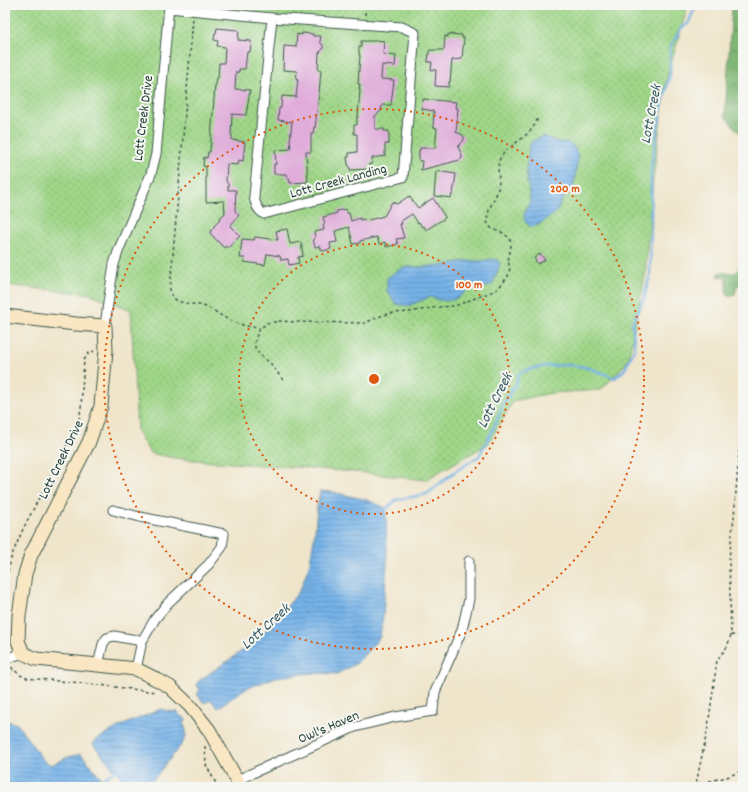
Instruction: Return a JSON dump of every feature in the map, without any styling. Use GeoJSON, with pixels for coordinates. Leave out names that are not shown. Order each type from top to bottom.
{"type":"FeatureCollection","features":[{"type":"Feature","properties":{"kind":"street","name":"Lott Creek Landing"},"geometry":{"type":"LineString","coordinates":[[169,7],[195,11],[272,18],[402,27],[415,33],[403,177],[264,214],[259,212],[254,196],[272,18]]}},
{"type":"Feature","properties":{"kind":"street","name":"Lott Creek Drive"},"geometry":{"type":"LineString","coordinates":[[24,654],[18,641],[18,635],[25,574],[31,555],[89,442],[101,406],[106,350],[105,326],[114,264],[151,174],[156,154],[169,7]]}},
{"type":"Feature","properties":{"kind":"street"},"geometry":{"type":"LineString","coordinates":[[5,316],[105,326]]}},
{"type":"Feature","properties":{"kind":"street"},"geometry":{"type":"LineString","coordinates":[[113,510],[224,534],[222,547],[193,580],[168,603],[155,619],[142,641],[136,669]]}},
{"type":"Feature","properties":{"kind":"street","name":"Owl's Haven"},"geometry":{"type":"LineString","coordinates":[[238,784],[355,728],[395,717],[433,711],[435,692],[462,630],[469,599],[469,561]]}},
{"type":"Feature","properties":{"kind":"street"},"geometry":{"type":"LineString","coordinates":[[98,665],[103,644],[107,638],[114,636],[142,641]]}},
{"type":"Feature","properties":{"kind":"street"},"geometry":{"type":"LineString","coordinates":[[5,659],[24,654],[36,659],[136,669],[154,678],[170,687],[190,706],[209,730],[238,784]]}},
{"type":"Feature","properties":{"kind":"path"},"geometry":{"type":"LineString","coordinates":[[195,11],[170,290],[171,296],[184,303],[205,306],[223,317],[239,324],[261,328]]}},
{"type":"Feature","properties":{"kind":"path"},"geometry":{"type":"LineString","coordinates":[[283,380],[271,364],[259,354],[255,348],[257,334],[267,323],[365,323],[383,315],[455,306],[496,290],[508,276],[510,268],[508,261],[511,246],[510,239],[505,234],[494,230],[488,224],[490,208],[498,190],[500,181],[497,166],[502,155],[533,129],[538,117]]}},
{"type":"Feature","properties":{"kind":"path"},"geometry":{"type":"LineString","coordinates":[[5,582],[12,555],[23,529],[78,421],[81,407],[84,360],[89,353],[96,350],[106,350]]}},
{"type":"Feature","properties":{"kind":"path"},"geometry":{"type":"LineString","coordinates":[[743,414],[729,559],[731,635],[727,647],[717,660],[708,727],[696,784],[727,777],[743,770]]}},
{"type":"Feature","properties":{"kind":"path"},"geometry":{"type":"LineString","coordinates":[[731,635],[743,636]]}},
{"type":"Feature","properties":{"kind":"path"},"geometry":{"type":"LineString","coordinates":[[5,659],[13,670],[27,678],[91,684],[158,693]]}},
{"type":"Feature","properties":{"kind":"path"},"geometry":{"type":"LineString","coordinates":[[5,680],[13,670]]}},
{"type":"Feature","properties":{"kind":"path"},"geometry":{"type":"LineString","coordinates":[[205,745],[206,765],[218,787]]}},
{"type":"Feature","properties":{"kind":"green space"},"geometry":{"type":"Polygon","coordinates":[[[5,5],[688,5],[666,81],[653,179],[645,276],[628,361],[601,390],[551,393],[513,401],[488,444],[425,480],[366,473],[174,458],[150,453],[137,431],[131,310],[91,294],[5,285],[5,5]]]}},
{"type":"Feature","properties":{"kind":"green space"},"geometry":{"type":"Polygon","coordinates":[[[732,5],[743,5],[743,134],[741,135],[725,116],[732,5]]]}},
{"type":"Feature","properties":{"kind":"green space"},"geometry":{"type":"Polygon","coordinates":[[[743,264],[743,284],[737,285],[735,294],[730,297],[726,292],[727,279],[718,276],[718,273],[736,273],[739,266],[743,264]]]}},
{"type":"Feature","properties":{"kind":"water"},"geometry":{"type":"Polygon","coordinates":[[[544,136],[557,142],[569,143],[575,148],[578,157],[575,179],[572,192],[562,199],[557,212],[540,224],[531,227],[525,222],[524,214],[530,201],[526,171],[529,148],[532,141],[544,136]]]}},
{"type":"Feature","properties":{"kind":"water"},"geometry":{"type":"Polygon","coordinates":[[[492,259],[498,260],[500,264],[493,284],[490,286],[471,288],[455,299],[443,301],[430,297],[408,306],[396,304],[387,291],[387,278],[406,267],[444,265],[464,261],[482,261],[492,259]]]}},
{"type":"Feature","properties":{"kind":"water"},"geometry":{"type":"Polygon","coordinates":[[[320,491],[333,492],[367,500],[386,508],[387,564],[380,637],[357,663],[337,674],[312,673],[276,677],[243,690],[218,708],[211,700],[204,703],[197,694],[200,690],[197,683],[252,644],[279,617],[300,590],[310,563],[320,491]]]}},
{"type":"Feature","properties":{"kind":"water"},"geometry":{"type":"Polygon","coordinates":[[[161,709],[174,712],[177,711],[181,717],[184,717],[186,720],[184,724],[186,736],[182,744],[147,787],[129,787],[92,743],[118,727],[161,709]]]}},
{"type":"Feature","properties":{"kind":"water"},"geometry":{"type":"Polygon","coordinates":[[[5,720],[17,724],[43,760],[51,765],[68,757],[81,754],[109,787],[5,787],[5,720]]]}},
{"type":"Feature","properties":{"kind":"building"},"geometry":{"type":"Polygon","coordinates":[[[217,28],[238,30],[238,40],[251,41],[250,52],[247,52],[245,69],[239,69],[239,72],[236,72],[235,89],[250,90],[246,115],[232,114],[232,140],[245,142],[243,161],[239,160],[238,165],[227,164],[226,181],[228,184],[228,190],[236,190],[235,211],[239,215],[230,226],[240,236],[228,248],[226,246],[224,248],[210,233],[225,213],[224,201],[206,202],[206,167],[203,166],[204,157],[207,158],[208,152],[210,152],[215,85],[218,78],[219,63],[224,63],[225,47],[217,46],[218,41],[214,40],[217,28]]]}},
{"type":"Feature","properties":{"kind":"building"},"geometry":{"type":"Polygon","coordinates":[[[302,33],[313,34],[313,36],[321,36],[320,42],[323,49],[319,53],[318,70],[321,70],[315,128],[314,127],[313,134],[311,134],[311,152],[306,152],[308,182],[290,183],[286,174],[274,174],[274,164],[276,164],[275,150],[291,149],[290,141],[292,122],[278,120],[279,108],[281,108],[282,96],[296,97],[298,80],[296,80],[297,71],[283,70],[284,46],[296,47],[297,34],[302,35],[302,33]]]}},
{"type":"Feature","properties":{"kind":"building"},"geometry":{"type":"Polygon","coordinates":[[[448,34],[462,35],[462,38],[464,38],[462,59],[452,60],[449,87],[435,86],[436,70],[431,70],[432,62],[428,62],[429,52],[430,50],[444,50],[445,36],[448,37],[448,34]]]}},
{"type":"Feature","properties":{"kind":"building"},"geometry":{"type":"Polygon","coordinates":[[[361,41],[384,41],[383,54],[396,56],[395,66],[382,65],[381,79],[394,80],[391,105],[382,105],[381,111],[375,116],[375,129],[384,129],[384,131],[389,131],[389,144],[385,144],[385,156],[372,158],[372,164],[369,164],[369,169],[350,170],[347,157],[349,157],[349,153],[357,152],[357,134],[354,134],[354,125],[357,125],[360,89],[360,84],[358,84],[360,55],[359,47],[361,47],[361,41]]]}},
{"type":"Feature","properties":{"kind":"building"},"geometry":{"type":"Polygon","coordinates":[[[423,99],[456,102],[455,108],[458,108],[456,132],[464,137],[464,140],[458,147],[462,155],[460,160],[421,170],[422,161],[419,161],[419,150],[420,148],[435,148],[437,128],[433,127],[434,111],[422,109],[423,99]]]}},
{"type":"Feature","properties":{"kind":"building"},"geometry":{"type":"Polygon","coordinates":[[[436,171],[456,174],[451,198],[434,196],[436,171]]]}},
{"type":"Feature","properties":{"kind":"building"},"geometry":{"type":"Polygon","coordinates":[[[409,196],[418,208],[433,198],[445,218],[426,230],[424,226],[422,227],[419,222],[418,223],[412,214],[401,221],[402,224],[400,224],[404,238],[396,239],[398,244],[386,247],[385,242],[379,244],[377,237],[353,244],[349,227],[335,231],[337,242],[330,243],[331,249],[322,251],[320,246],[315,247],[313,239],[315,238],[314,232],[324,230],[323,225],[325,224],[323,217],[346,209],[347,213],[349,213],[351,221],[360,218],[360,220],[364,219],[365,221],[384,216],[392,202],[397,204],[409,196]]]}},
{"type":"Feature","properties":{"kind":"building"},"geometry":{"type":"Polygon","coordinates":[[[287,229],[290,244],[301,242],[303,256],[298,257],[299,263],[289,265],[288,259],[281,260],[280,256],[267,254],[265,265],[244,262],[245,258],[240,258],[242,239],[254,240],[255,237],[278,240],[276,231],[287,229]]]}},
{"type":"Feature","properties":{"kind":"building"},"geometry":{"type":"Polygon","coordinates":[[[540,254],[545,260],[538,264],[534,258],[540,254]]]}},
{"type":"Feature","properties":{"kind":"waterway","name":"Lott Creek"},"geometry":{"type":"LineString","coordinates":[[385,510],[396,500],[427,494],[453,473],[479,456],[494,427],[503,404],[517,382],[518,374],[548,366],[573,365],[598,371],[615,378],[625,369],[635,348],[632,323],[644,298],[650,275],[651,167],[660,115],[670,74],[670,48],[681,28],[688,24],[696,5]]}},
{"type":"Feature","properties":{"kind":"waterway"},"geometry":{"type":"LineString","coordinates":[[101,781],[118,768]]}}]}
